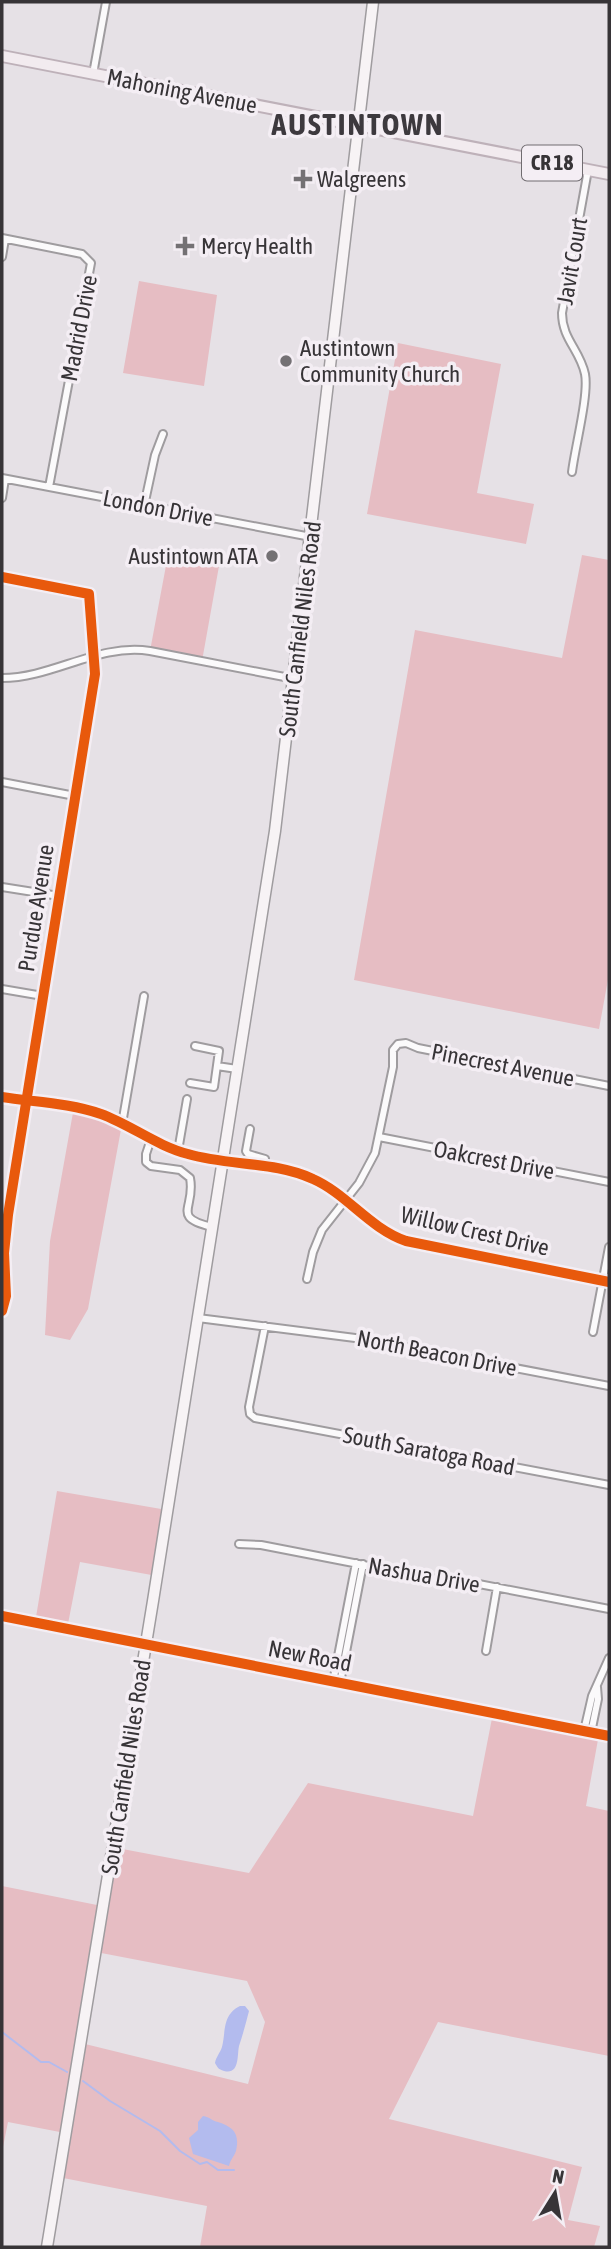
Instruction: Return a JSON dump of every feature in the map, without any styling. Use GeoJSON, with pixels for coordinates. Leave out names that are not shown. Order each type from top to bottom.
{"type":"FeatureCollection","features":[{"type":"Feature","properties":{"kind":"main road","name":"South Canfield Niles Road"},"geometry":{"type":"LineString","coordinates":[[47,2247],[277,819],[373,2]]}},
{"type":"Feature","properties":{"kind":"main road","name":"Mahoning Avenue"},"geometry":{"type":"LineString","coordinates":[[2,56],[609,174]]}},
{"type":"Feature","properties":{"kind":"street"},"geometry":{"type":"LineString","coordinates":[[93,74],[106,2]]}},
{"type":"Feature","properties":{"kind":"street","name":"Javit Court"},"geometry":{"type":"LineString","coordinates":[[572,472],[586,380],[581,361],[565,334],[562,313],[588,170]]}},
{"type":"Feature","properties":{"kind":"street"},"geometry":{"type":"LineString","coordinates":[[2,257],[4,238]]}},
{"type":"Feature","properties":{"kind":"street","name":"Madrid Drive"},"geometry":{"type":"LineString","coordinates":[[4,238],[82,254],[90,263],[49,487]]}},
{"type":"Feature","properties":{"kind":"street"},"geometry":{"type":"LineString","coordinates":[[144,506],[155,455],[163,434]]}},
{"type":"Feature","properties":{"kind":"street","name":"London Drive"},"geometry":{"type":"LineString","coordinates":[[2,498],[4,478],[311,537]]}},
{"type":"Feature","properties":{"kind":"street","name":"Purdue Avenue"},"geometry":{"type":"LineString","coordinates":[[2,577],[89,594],[95,655],[95,674],[5,1215],[6,1296],[2,1311]]}},
{"type":"Feature","properties":{"kind":"street"},"geometry":{"type":"LineString","coordinates":[[2,678],[38,674],[117,650],[140,650],[295,679]]}},
{"type":"Feature","properties":{"kind":"street"},"geometry":{"type":"LineString","coordinates":[[2,782],[75,796]]}},
{"type":"Feature","properties":{"kind":"street"},"geometry":{"type":"LineString","coordinates":[[2,887],[59,897]]}},
{"type":"Feature","properties":{"kind":"street"},"geometry":{"type":"LineString","coordinates":[[2,989],[43,996]]}},
{"type":"Feature","properties":{"kind":"street"},"geometry":{"type":"LineString","coordinates":[[122,1124],[144,996]]}},
{"type":"Feature","properties":{"kind":"street","name":"Pinecrest Avenue"},"geometry":{"type":"LineString","coordinates":[[379,1137],[393,1067],[393,1049],[398,1044],[406,1043],[418,1048],[609,1086]]}},
{"type":"Feature","properties":{"kind":"street"},"geometry":{"type":"LineString","coordinates":[[190,1083],[214,1087],[218,1066],[219,1051],[195,1046]]}},
{"type":"Feature","properties":{"kind":"street"},"geometry":{"type":"LineString","coordinates":[[218,1066],[237,1069]]}},
{"type":"Feature","properties":{"kind":"street","name":"Willow Crest Drive"},"geometry":{"type":"LineString","coordinates":[[2,1097],[78,1108],[101,1114],[178,1151],[308,1176],[328,1187],[380,1228],[406,1241],[606,1281]]}},
{"type":"Feature","properties":{"kind":"street"},"geometry":{"type":"LineString","coordinates":[[178,1151],[187,1099]]}},
{"type":"Feature","properties":{"kind":"street"},"geometry":{"type":"LineString","coordinates":[[250,1129],[246,1151],[265,1159],[264,1167]]}},
{"type":"Feature","properties":{"kind":"street"},"geometry":{"type":"LineString","coordinates":[[307,1279],[318,1237],[367,1170],[379,1137]]}},
{"type":"Feature","properties":{"kind":"street","name":"Oakcrest Drive"},"geometry":{"type":"LineString","coordinates":[[379,1137],[609,1182]]}},
{"type":"Feature","properties":{"kind":"street"},"geometry":{"type":"LineString","coordinates":[[151,1139],[146,1162],[150,1166],[180,1170],[190,1178],[192,1186],[187,1210],[189,1218],[193,1223],[212,1227]]}},
{"type":"Feature","properties":{"kind":"street"},"geometry":{"type":"LineString","coordinates":[[593,1332],[606,1281],[609,1247]]}},
{"type":"Feature","properties":{"kind":"street","name":"North Beacon Drive"},"geometry":{"type":"LineString","coordinates":[[198,1318],[363,1339],[609,1386]]}},
{"type":"Feature","properties":{"kind":"street","name":"South Saratoga Road"},"geometry":{"type":"LineString","coordinates":[[265,1326],[249,1407],[250,1413],[256,1418],[609,1485]]}},
{"type":"Feature","properties":{"kind":"street","name":"Nashua Drive"},"geometry":{"type":"LineString","coordinates":[[239,1544],[261,1545],[609,1609]]}},
{"type":"Feature","properties":{"kind":"street"},"geometry":{"type":"LineString","coordinates":[[336,1683],[359,1564]]}},
{"type":"Feature","properties":{"kind":"street"},"geometry":{"type":"LineString","coordinates":[[486,1651],[497,1587]]}},
{"type":"Feature","properties":{"kind":"street","name":"New Road"},"geometry":{"type":"LineString","coordinates":[[2,1616],[609,1736]]}},
{"type":"Feature","properties":{"kind":"street"},"geometry":{"type":"LineString","coordinates":[[588,1732],[598,1699],[597,1687],[609,1658]]}},
{"type":"Feature","properties":{"kind":"shaded area"},"geometry":{"type":"Polygon","coordinates":[[[139,281],[217,295],[204,386],[123,373],[139,281]]]}},
{"type":"Feature","properties":{"kind":"shaded area"},"geometry":{"type":"Polygon","coordinates":[[[398,343],[501,364],[477,493],[534,504],[526,544],[367,514],[398,343]]]}},
{"type":"Feature","properties":{"kind":"shaded area"},"geometry":{"type":"Polygon","coordinates":[[[168,555],[219,566],[202,661],[150,651],[168,555]]]}},
{"type":"Feature","properties":{"kind":"shaded area"},"geometry":{"type":"Polygon","coordinates":[[[582,555],[609,560],[609,974],[599,1029],[354,980],[415,630],[562,658],[582,555]]]}},
{"type":"Feature","properties":{"kind":"shaded area"},"geometry":{"type":"Polygon","coordinates":[[[74,1107],[122,1124],[88,1309],[70,1340],[45,1335],[50,1241],[74,1107]]]}},
{"type":"Feature","properties":{"kind":"shaded area"},"geometry":{"type":"Polygon","coordinates":[[[57,1491],[167,1510],[157,1576],[80,1562],[67,1629],[35,1623],[57,1491]]]}},
{"type":"Feature","properties":{"kind":"shaded area"},"geometry":{"type":"Polygon","coordinates":[[[493,1713],[599,1734],[586,1806],[609,1811],[609,2056],[438,2022],[389,2119],[582,2167],[568,2220],[600,2226],[594,2247],[200,2247],[207,2206],[58,2177],[65,2133],[8,2122],[2,2152],[2,1886],[102,1906],[112,1847],[249,1873],[308,1783],[473,1816],[493,1713]],[[96,1952],[81,2043],[248,2084],[265,2022],[247,1981],[96,1952]]]}},
{"type":"Feature","properties":{"kind":"water"},"geometry":{"type":"Polygon","coordinates":[[[240,2006],[245,2006],[249,2011],[237,2063],[233,2070],[220,2070],[215,2063],[222,2047],[227,2019],[240,2006]]]}},
{"type":"Feature","properties":{"kind":"water"},"geometry":{"type":"Polygon","coordinates":[[[203,2116],[228,2126],[236,2135],[236,2151],[229,2166],[193,2154],[189,2138],[198,2130],[198,2122],[203,2116]]]}},
{"type":"Feature","properties":{"kind":"waterway"},"geometry":{"type":"LineString","coordinates":[[2,2032],[41,2062],[49,2062],[67,2072]]}},
{"type":"Feature","properties":{"kind":"waterway"},"geometry":{"type":"LineString","coordinates":[[83,2081],[160,2131],[180,2151],[200,2164],[207,2162],[218,2170],[234,2170]]}},
{"type":"Feature","properties":{"kind":"cycle path"},"geometry":{"type":"LineString","coordinates":[[2,577],[89,594],[95,674],[8,1215],[4,1253],[6,1296],[2,1311]]}},
{"type":"Feature","properties":{"kind":"cycle path"},"geometry":{"type":"LineString","coordinates":[[2,1097],[89,1110],[166,1146],[203,1158],[298,1173],[325,1185],[381,1228],[406,1241],[609,1282]]}},
{"type":"Feature","properties":{"kind":"cycle path"},"geometry":{"type":"LineString","coordinates":[[2,1616],[609,1736]]}},
{"type":"Feature","properties":{"kind":"place","name":"Walgreens"},"geometry":{"type":"Point","coordinates":[303,179]}},
{"type":"Feature","properties":{"kind":"place","name":"Mercy Health"},"geometry":{"type":"Point","coordinates":[185,246]}},
{"type":"Feature","properties":{"kind":"place","name":"Austintown Community Church"},"geometry":{"type":"Point","coordinates":[286,361]}},
{"type":"Feature","properties":{"kind":"place","name":"Austintown ATA"},"geometry":{"type":"Point","coordinates":[272,556]}},
{"type":"Feature","properties":{"kind":"district","name":"AUSTINTOWN"},"geometry":{"type":"Point","coordinates":[358,125]}}]}
